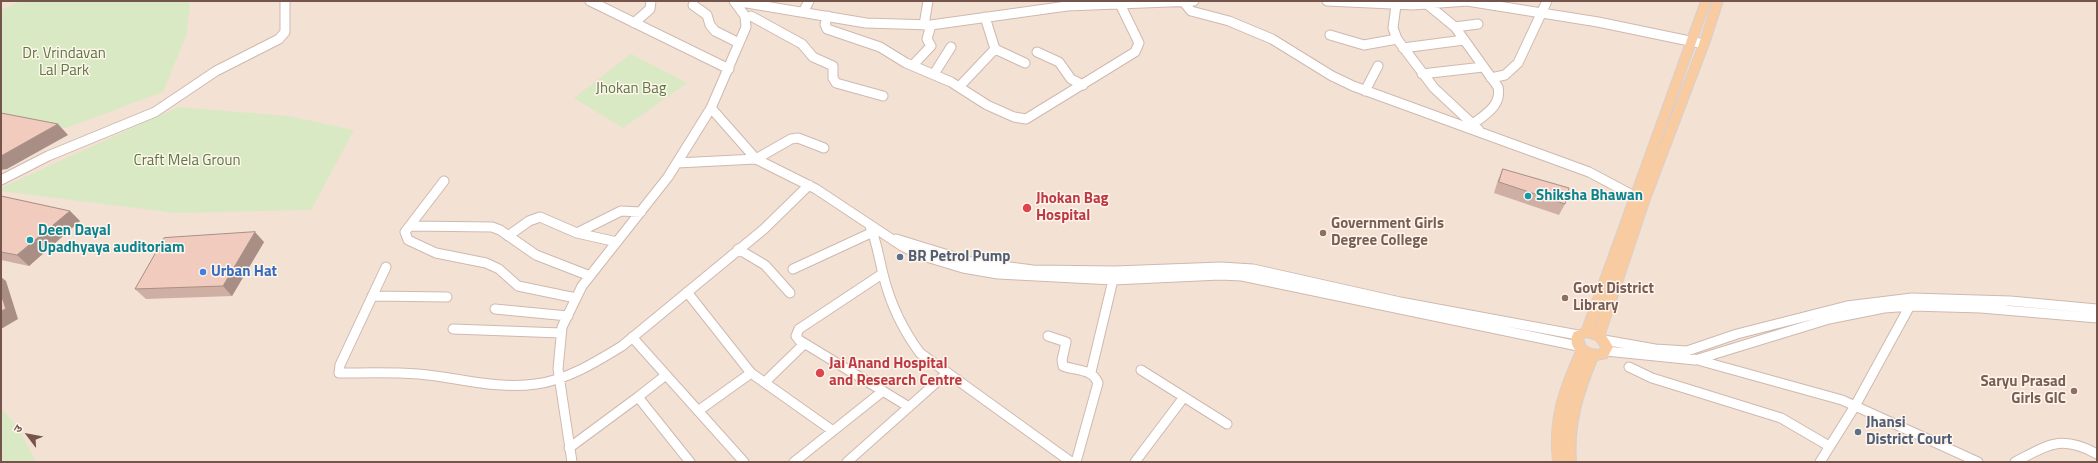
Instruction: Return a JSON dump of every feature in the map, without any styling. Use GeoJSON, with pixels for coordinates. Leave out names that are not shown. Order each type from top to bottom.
{"type":"FeatureCollection","features":[{"type":"Feature","properties":{"kind":"main road"},"geometry":{"type":"LineString","coordinates":[[1559,462],[1556,437],[1557,418],[1564,391],[1584,344],[1690,41],[1706,1]]}},
{"type":"Feature","properties":{"kind":"main road"},"geometry":{"type":"LineString","coordinates":[[1584,344],[1603,354],[1603,342],[1644,202],[1704,44],[1718,1]]}},
{"type":"Feature","properties":{"kind":"main road"},"geometry":{"type":"LineString","coordinates":[[1584,344],[1603,342]]}},
{"type":"Feature","properties":{"kind":"main road"},"geometry":{"type":"LineString","coordinates":[[1570,462],[1569,429],[1573,408],[1583,378],[1584,344]]}},
{"type":"Feature","properties":{"kind":"street"},"geometry":{"type":"LineString","coordinates":[[1,180],[48,156],[155,112],[216,71],[279,39],[285,32],[285,1]]}},
{"type":"Feature","properties":{"kind":"street"},"geometry":{"type":"LineString","coordinates":[[590,1],[729,68]]}},
{"type":"Feature","properties":{"kind":"street"},"geometry":{"type":"LineString","coordinates":[[634,23],[650,9],[652,3],[651,1]]}},
{"type":"Feature","properties":{"kind":"street"},"geometry":{"type":"LineString","coordinates":[[735,1],[866,23],[927,25],[1067,6],[1194,1]]}},
{"type":"Feature","properties":{"kind":"street"},"geometry":{"type":"LineString","coordinates":[[735,1],[744,14],[749,18],[802,44],[813,57],[833,66],[833,78],[836,83],[883,96]]}},
{"type":"Feature","properties":{"kind":"street"},"geometry":{"type":"LineString","coordinates":[[802,12],[809,1]]}},
{"type":"Feature","properties":{"kind":"street"},"geometry":{"type":"LineString","coordinates":[[913,65],[931,46],[927,39],[928,1]]}},
{"type":"Feature","properties":{"kind":"street"},"geometry":{"type":"LineString","coordinates":[[1327,1],[1383,2],[1396,5],[1467,1],[1598,22],[1704,44]]}},
{"type":"Feature","properties":{"kind":"street"},"geometry":{"type":"LineString","coordinates":[[1492,78],[1505,75],[1518,63],[1547,1]]}},
{"type":"Feature","properties":{"kind":"street"},"geometry":{"type":"LineString","coordinates":[[1183,2],[1191,11],[1229,21],[1272,39],[1335,77],[1365,91],[1589,172],[1636,197]]}},
{"type":"Feature","properties":{"kind":"street"},"geometry":{"type":"LineString","coordinates":[[828,16],[825,24],[828,29],[877,45],[913,65],[959,87],[987,105],[1021,119],[1032,117],[1135,52],[1139,43],[1120,4]]}},
{"type":"Feature","properties":{"kind":"street"},"geometry":{"type":"LineString","coordinates":[[1427,4],[1455,27],[1498,87],[1500,98],[1497,104],[1473,124]]}},
{"type":"Feature","properties":{"kind":"street"},"geometry":{"type":"LineString","coordinates":[[693,5],[707,15],[710,25],[715,31],[739,43]]}},
{"type":"Feature","properties":{"kind":"street"},"geometry":{"type":"LineString","coordinates":[[1396,5],[1392,28],[1397,40],[1434,88],[1483,133]]}},
{"type":"Feature","properties":{"kind":"street"},"geometry":{"type":"LineString","coordinates":[[572,462],[558,369],[562,333],[568,316],[582,286],[677,163],[711,108],[749,18],[764,6]]}},
{"type":"Feature","properties":{"kind":"street"},"geometry":{"type":"LineString","coordinates":[[985,17],[996,49],[1026,63]]}},
{"type":"Feature","properties":{"kind":"street"},"geometry":{"type":"LineString","coordinates":[[1455,27],[1478,24]]}},
{"type":"Feature","properties":{"kind":"street"},"geometry":{"type":"LineString","coordinates":[[1330,35],[1364,45],[1397,40]]}},
{"type":"Feature","properties":{"kind":"street"},"geometry":{"type":"LineString","coordinates":[[1403,48],[1464,40]]}},
{"type":"Feature","properties":{"kind":"street"},"geometry":{"type":"LineString","coordinates":[[934,74],[952,47]]}},
{"type":"Feature","properties":{"kind":"street"},"geometry":{"type":"LineString","coordinates":[[959,87],[996,49]]}},
{"type":"Feature","properties":{"kind":"street"},"geometry":{"type":"LineString","coordinates":[[1037,52],[1059,62],[1071,79],[1083,85]]}},
{"type":"Feature","properties":{"kind":"street"},"geometry":{"type":"LineString","coordinates":[[1365,91],[1378,66]]}},
{"type":"Feature","properties":{"kind":"street"},"geometry":{"type":"LineString","coordinates":[[1422,74],[1484,67]]}},
{"type":"Feature","properties":{"kind":"street"},"geometry":{"type":"LineString","coordinates":[[711,108],[756,159],[809,185],[871,228],[891,238],[909,250],[920,255],[980,272],[1056,278],[1113,280],[1220,275],[1242,276],[1584,344]]}},
{"type":"Feature","properties":{"kind":"street"},"geometry":{"type":"LineString","coordinates":[[677,163],[756,159],[791,139],[798,138],[824,148]]}},
{"type":"Feature","properties":{"kind":"street"},"geometry":{"type":"LineString","coordinates":[[444,181],[405,232],[408,240],[436,253],[486,263],[500,269],[518,286],[576,298]]}},
{"type":"Feature","properties":{"kind":"street"},"geometry":{"type":"LineString","coordinates":[[386,266],[340,365],[338,370],[342,374],[418,374],[518,386],[538,384],[559,378],[611,354],[764,229],[809,185]]}},
{"type":"Feature","properties":{"kind":"street"},"geometry":{"type":"LineString","coordinates":[[577,233],[621,211],[640,212]]}},
{"type":"Feature","properties":{"kind":"street"},"geometry":{"type":"LineString","coordinates":[[508,236],[529,221],[540,217],[577,233],[617,242]]}},
{"type":"Feature","properties":{"kind":"street"},"geometry":{"type":"LineString","coordinates":[[410,226],[492,227],[508,236],[536,256],[590,276]]}},
{"type":"Feature","properties":{"kind":"street"},"geometry":{"type":"LineString","coordinates":[[793,269],[871,228]]}},
{"type":"Feature","properties":{"kind":"street"},"geometry":{"type":"LineString","coordinates":[[871,228],[887,293],[907,335],[920,353],[1071,462]]}},
{"type":"Feature","properties":{"kind":"street"},"geometry":{"type":"LineString","coordinates":[[891,238],[971,262],[999,267],[1033,270],[1115,271],[1221,267],[1253,269],[1584,344]]}},
{"type":"Feature","properties":{"kind":"street"},"geometry":{"type":"LineString","coordinates":[[738,249],[765,265],[790,293]]}},
{"type":"Feature","properties":{"kind":"street"},"geometry":{"type":"LineString","coordinates":[[882,274],[799,329],[796,336],[804,344],[909,407]]}},
{"type":"Feature","properties":{"kind":"street"},"geometry":{"type":"LineString","coordinates":[[1091,372],[1113,280]]}},
{"type":"Feature","properties":{"kind":"street"},"geometry":{"type":"LineString","coordinates":[[687,292],[751,373],[833,431]]}},
{"type":"Feature","properties":{"kind":"street"},"geometry":{"type":"LineString","coordinates":[[372,296],[447,296]]}},
{"type":"Feature","properties":{"kind":"street"},"geometry":{"type":"LineString","coordinates":[[1603,342],[1654,350],[1687,351],[1737,334],[1847,306],[1912,302],[2010,301],[2097,309]]}},
{"type":"Feature","properties":{"kind":"street"},"geometry":{"type":"LineString","coordinates":[[1695,360],[1829,318],[1912,302],[1952,308],[2097,318]]}},
{"type":"Feature","properties":{"kind":"street"},"geometry":{"type":"LineString","coordinates":[[1820,462],[1855,406],[1912,302]]}},
{"type":"Feature","properties":{"kind":"street"},"geometry":{"type":"LineString","coordinates":[[495,309],[568,316]]}},
{"type":"Feature","properties":{"kind":"street"},"geometry":{"type":"LineString","coordinates":[[453,329],[562,333]]}},
{"type":"Feature","properties":{"kind":"street"},"geometry":{"type":"LineString","coordinates":[[1048,336],[1066,342],[1067,345],[1062,359],[1063,366],[1091,372],[1095,375],[1098,382],[1076,462]]}},
{"type":"Feature","properties":{"kind":"street"},"geometry":{"type":"LineString","coordinates":[[632,338],[744,462]]}},
{"type":"Feature","properties":{"kind":"street"},"geometry":{"type":"LineString","coordinates":[[1603,342],[1681,360],[1695,360],[1842,400],[1978,462]]}},
{"type":"Feature","properties":{"kind":"street"},"geometry":{"type":"LineString","coordinates":[[765,382],[804,344]]}},
{"type":"Feature","properties":{"kind":"street"},"geometry":{"type":"LineString","coordinates":[[1687,351],[1695,360]]}},
{"type":"Feature","properties":{"kind":"street"},"geometry":{"type":"LineString","coordinates":[[1629,368],[1652,378],[1781,418],[1829,446]]}},
{"type":"Feature","properties":{"kind":"street"},"geometry":{"type":"LineString","coordinates":[[1141,370],[1227,424]]}},
{"type":"Feature","properties":{"kind":"street"},"geometry":{"type":"LineString","coordinates":[[698,411],[751,373]]}},
{"type":"Feature","properties":{"kind":"street"},"geometry":{"type":"LineString","coordinates":[[847,462],[947,373]]}},
{"type":"Feature","properties":{"kind":"street"},"geometry":{"type":"LineString","coordinates":[[569,448],[666,375]]}},
{"type":"Feature","properties":{"kind":"street"},"geometry":{"type":"LineString","coordinates":[[794,462],[883,391]]}},
{"type":"Feature","properties":{"kind":"street"},"geometry":{"type":"LineString","coordinates":[[638,397],[690,462]]}},
{"type":"Feature","properties":{"kind":"street"},"geometry":{"type":"LineString","coordinates":[[1135,462],[1184,397]]}},
{"type":"Feature","properties":{"kind":"street"},"geometry":{"type":"LineString","coordinates":[[2015,462],[2056,443],[2067,441],[2084,446],[2097,454]]}},
{"type":"Feature","properties":{"kind":"shaded area"},"geometry":{"type":"Polygon","coordinates":[[[1,1],[2097,1],[2097,462],[1,462],[1,1]]]}},
{"type":"Feature","properties":{"kind":"green space","name":"Dr. Vrindavan Lal Park"},"geometry":{"type":"Polygon","coordinates":[[[21,1],[190,1],[187,33],[163,92],[66,128],[1,120],[1,10],[21,1]]]}},
{"type":"Feature","properties":{"kind":"green space","name":"Jhokan Bag"},"geometry":{"type":"Polygon","coordinates":[[[631,54],[687,83],[623,128],[574,98],[631,54]]]}},
{"type":"Feature","properties":{"kind":"green space","name":"Craft Mela Groun"},"geometry":{"type":"Polygon","coordinates":[[[178,107],[288,116],[354,130],[311,210],[175,213],[1,191],[1,188],[178,107]]]}},
{"type":"Feature","properties":{"kind":"green space"},"geometry":{"type":"Polygon","coordinates":[[[1,408],[19,429],[36,462],[1,462],[1,408]]]}},
{"type":"Feature","properties":{"kind":"building"},"geometry":{"type":"Polygon","coordinates":[[[1,113],[58,124],[1,156],[1,113]]]}},
{"type":"Feature","properties":{"kind":"building"},"geometry":{"type":"Polygon","coordinates":[[[1503,169],[1569,188],[1565,204],[1499,182],[1503,169]]]}},
{"type":"Feature","properties":{"kind":"building","name":"Deen Dayal Upadhyaya auditoriam"},"geometry":{"type":"Polygon","coordinates":[[[1,196],[70,211],[17,255],[1,252],[1,196]]]}},
{"type":"Feature","properties":{"kind":"building","name":"Urban Hat"},"geometry":{"type":"Polygon","coordinates":[[[255,232],[223,286],[135,289],[164,238],[255,232]]]}},
{"type":"Feature","properties":{"kind":"building"},"geometry":{"type":"Polygon","coordinates":[[[1,294],[6,309],[1,311],[1,294]]]}},
{"type":"Feature","properties":{"kind":"place","name":"Shiksha Bhawan"},"geometry":{"type":"Point","coordinates":[1528,196]}},
{"type":"Feature","properties":{"kind":"place","name":"Jhokan Bag Hospital"},"geometry":{"type":"Point","coordinates":[1027,208]}},
{"type":"Feature","properties":{"kind":"place","name":"Government Girls Degree College"},"geometry":{"type":"Point","coordinates":[1323,233]}},
{"type":"Feature","properties":{"kind":"place","name":"Deen Dayal Upadhyaya auditoriam"},"geometry":{"type":"Point","coordinates":[30,240]}},
{"type":"Feature","properties":{"kind":"place","name":"BR Petrol Pump"},"geometry":{"type":"Point","coordinates":[900,257]}},
{"type":"Feature","properties":{"kind":"place","name":"Urban Hat"},"geometry":{"type":"Point","coordinates":[203,272]}},
{"type":"Feature","properties":{"kind":"place","name":"Govt District Library"},"geometry":{"type":"Point","coordinates":[1565,298]}},
{"type":"Feature","properties":{"kind":"place","name":"Jai Anand Hospital and Research Centre"},"geometry":{"type":"Point","coordinates":[820,373]}},
{"type":"Feature","properties":{"kind":"place","name":"Saryu Prasad Girls GIC"},"geometry":{"type":"Point","coordinates":[2074,391]}},
{"type":"Feature","properties":{"kind":"place","name":"Jhansi District Court"},"geometry":{"type":"Point","coordinates":[1858,432]}}]}
